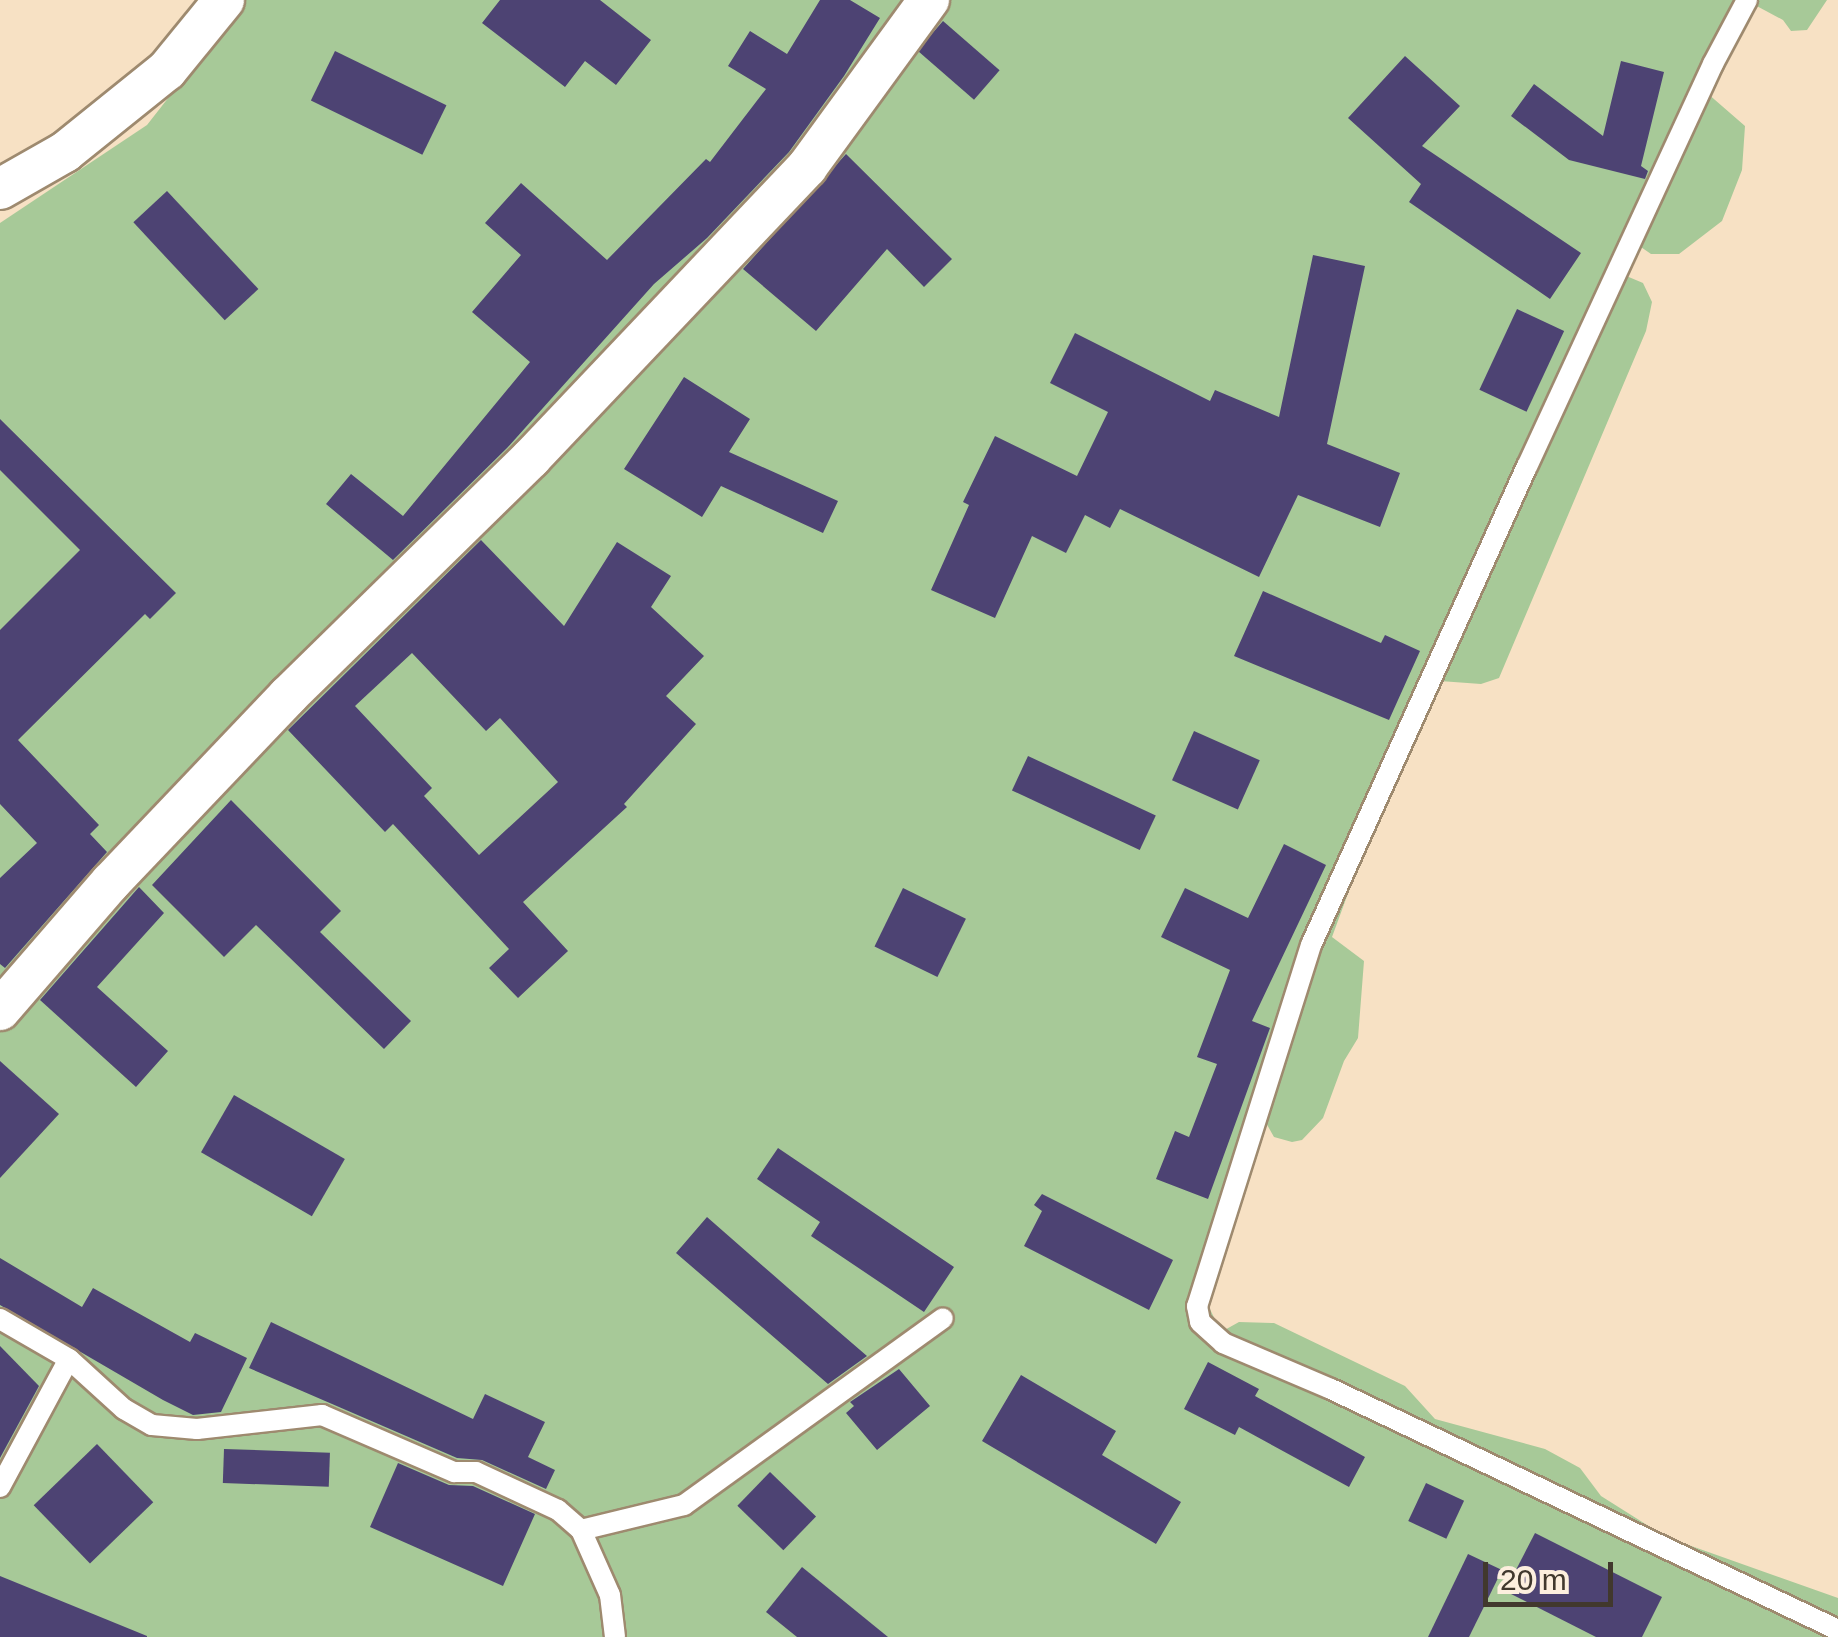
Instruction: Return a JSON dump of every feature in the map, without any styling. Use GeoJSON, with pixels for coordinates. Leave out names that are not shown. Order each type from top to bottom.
{"type":"FeatureCollection","features":[{"type":"Feature","properties":{"kind":"street"},"geometry":{"type":"LineString","coordinates":[[0,189],[65,152],[167,70],[224,0]]}},
{"type":"Feature","properties":{"kind":"street"},"geometry":{"type":"LineString","coordinates":[[0,1010],[111,882],[288,696],[531,458],[807,168],[929,0]]}},
{"type":"Feature","properties":{"kind":"lane"},"geometry":{"type":"LineString","coordinates":[[1747,0],[1713,64],[1527,466],[1311,945],[1197,1306],[1200,1322],[1223,1344],[1331,1388],[1838,1630]]}},
{"type":"Feature","properties":{"kind":"lane"},"geometry":{"type":"LineString","coordinates":[[581,1530],[684,1504],[943,1318]]}},
{"type":"Feature","properties":{"kind":"lane"},"geometry":{"type":"LineString","coordinates":[[0,1319],[69,1358],[124,1408],[152,1426],[197,1429],[309,1415],[339,1419],[454,1472],[476,1472],[558,1510],[581,1530],[610,1595],[614,1637]]}},
{"type":"Feature","properties":{"kind":"lane"},"geometry":{"type":"LineString","coordinates":[[0,1487],[69,1358]]}},
{"type":"Feature","properties":{"kind":"green space"},"geometry":{"type":"Polygon","coordinates":[[[245,0],[1827,0],[1807,30],[1791,31],[1783,20],[1753,4],[1707,93],[1745,126],[1742,170],[1722,221],[1679,254],[1651,254],[1638,245],[1624,275],[1643,283],[1652,302],[1646,331],[1499,678],[1481,684],[1440,681],[1361,858],[1332,937],[1364,961],[1358,1038],[1344,1061],[1323,1118],[1302,1140],[1292,1142],[1274,1137],[1265,1121],[1206,1301],[1221,1332],[1239,1322],[1274,1323],[1405,1386],[1435,1419],[1545,1449],[1580,1468],[1601,1496],[1666,1537],[1838,1598],[1838,1637],[0,1637],[0,223],[147,125],[245,0]]]}},
{"type":"Feature","properties":{"kind":"building"},"geometry":{"type":"Polygon","coordinates":[[[500,0],[600,0],[651,40],[616,85],[585,61],[565,87],[482,23],[500,0]]]}},
{"type":"Feature","properties":{"kind":"building"},"geometry":{"type":"Polygon","coordinates":[[[820,0],[850,0],[880,18],[844,76],[789,152],[707,238],[654,284],[507,448],[393,560],[326,504],[351,474],[403,516],[530,362],[472,312],[521,255],[485,223],[521,183],[607,260],[706,159],[710,162],[766,89],[728,66],[750,31],[787,54],[820,0]]]}},
{"type":"Feature","properties":{"kind":"building"},"geometry":{"type":"Polygon","coordinates":[[[943,21],[1000,70],[974,100],[917,50],[943,21]]]}},
{"type":"Feature","properties":{"kind":"building"},"geometry":{"type":"Polygon","coordinates":[[[335,51],[446,105],[422,155],[311,100],[335,51]]]}},
{"type":"Feature","properties":{"kind":"building"},"geometry":{"type":"Polygon","coordinates":[[[1405,56],[1460,106],[1422,146],[1581,253],[1550,299],[1409,202],[1421,184],[1348,118],[1405,56]]]}},
{"type":"Feature","properties":{"kind":"building"},"geometry":{"type":"Polygon","coordinates":[[[1621,61],[1664,72],[1641,166],[1648,171],[1645,179],[1569,160],[1511,116],[1534,84],[1603,136],[1621,61]]]}},
{"type":"Feature","properties":{"kind":"building"},"geometry":{"type":"Polygon","coordinates":[[[846,154],[952,259],[924,287],[887,249],[816,331],[743,269],[846,154]]]}},
{"type":"Feature","properties":{"kind":"building"},"geometry":{"type":"Polygon","coordinates":[[[167,191],[258,289],[225,320],[133,222],[167,191]]]}},
{"type":"Feature","properties":{"kind":"building"},"geometry":{"type":"Polygon","coordinates":[[[1313,255],[1365,266],[1327,444],[1400,473],[1380,527],[1298,495],[1259,577],[1120,509],[1110,528],[1085,515],[1066,553],[1032,536],[995,618],[931,590],[969,505],[963,502],[995,436],[1077,476],[1108,412],[1050,383],[1075,333],[1210,401],[1215,390],[1279,417],[1313,255]]]}},
{"type":"Feature","properties":{"kind":"building"},"geometry":{"type":"Polygon","coordinates":[[[1517,309],[1564,331],[1527,412],[1479,390],[1517,309]]]}},
{"type":"Feature","properties":{"kind":"building"},"geometry":{"type":"Polygon","coordinates":[[[684,377],[750,419],[729,452],[838,501],[823,533],[721,486],[702,517],[624,469],[684,377]]]}},
{"type":"Feature","properties":{"kind":"building"},"geometry":{"type":"Polygon","coordinates":[[[0,419],[176,593],[150,619],[145,614],[18,740],[99,825],[90,834],[107,852],[5,968],[0,964],[0,878],[37,843],[0,804],[0,630],[80,550],[0,470],[0,419]]]}},
{"type":"Feature","properties":{"kind":"building"},"geometry":{"type":"Polygon","coordinates":[[[481,540],[564,626],[617,542],[671,576],[651,607],[704,656],[666,696],[696,724],[624,804],[627,807],[523,902],[568,951],[518,998],[489,968],[509,949],[393,824],[385,832],[288,730],[481,540]],[[412,653],[355,706],[432,788],[424,796],[479,855],[558,782],[500,718],[486,731],[412,653]]]}},
{"type":"Feature","properties":{"kind":"building"},"geometry":{"type":"Polygon","coordinates":[[[1263,591],[1381,643],[1385,635],[1420,651],[1389,720],[1234,656],[1263,591]]]}},
{"type":"Feature","properties":{"kind":"building"},"geometry":{"type":"Polygon","coordinates":[[[1194,731],[1260,760],[1238,810],[1172,780],[1194,731]]]}},
{"type":"Feature","properties":{"kind":"building"},"geometry":{"type":"Polygon","coordinates":[[[1028,756],[1156,816],[1140,850],[1012,790],[1028,756]]]}},
{"type":"Feature","properties":{"kind":"building"},"geometry":{"type":"Polygon","coordinates":[[[231,800],[341,911],[320,932],[411,1021],[384,1049],[256,925],[224,957],[152,885],[231,800]]]}},
{"type":"Feature","properties":{"kind":"building"},"geometry":{"type":"Polygon","coordinates":[[[1284,844],[1326,865],[1252,1021],[1270,1028],[1208,1199],[1156,1179],[1175,1131],[1189,1137],[1217,1064],[1197,1057],[1230,970],[1161,937],[1185,888],[1248,918],[1284,844]]]}},
{"type":"Feature","properties":{"kind":"building"},"geometry":{"type":"Polygon","coordinates":[[[139,887],[164,913],[97,987],[168,1051],[136,1087],[40,1000],[139,887]]]}},
{"type":"Feature","properties":{"kind":"building"},"geometry":{"type":"Polygon","coordinates":[[[903,888],[966,919],[937,977],[875,946],[903,888]]]}},
{"type":"Feature","properties":{"kind":"building"},"geometry":{"type":"Polygon","coordinates":[[[0,1061],[59,1114],[0,1178],[0,1061]]]}},
{"type":"Feature","properties":{"kind":"building"},"geometry":{"type":"Polygon","coordinates":[[[234,1095],[345,1159],[312,1216],[201,1152],[234,1095]]]}},
{"type":"Feature","properties":{"kind":"building"},"geometry":{"type":"Polygon","coordinates":[[[778,1148],[954,1267],[924,1312],[811,1236],[820,1222],[757,1179],[778,1148]]]}},
{"type":"Feature","properties":{"kind":"building"},"geometry":{"type":"Polygon","coordinates":[[[1042,1194],[1173,1260],[1149,1310],[1024,1246],[1042,1211],[1034,1205],[1042,1194]]]}},
{"type":"Feature","properties":{"kind":"building"},"geometry":{"type":"Polygon","coordinates":[[[707,1217],[867,1356],[828,1384],[676,1253],[707,1217]]]}},
{"type":"Feature","properties":{"kind":"building"},"geometry":{"type":"Polygon","coordinates":[[[0,1258],[82,1307],[93,1288],[190,1342],[195,1333],[247,1358],[221,1412],[193,1415],[0,1305],[0,1258]]]}},
{"type":"Feature","properties":{"kind":"building"},"geometry":{"type":"Polygon","coordinates":[[[271,1322],[473,1419],[485,1394],[545,1422],[528,1457],[555,1470],[546,1489],[482,1460],[457,1458],[249,1368],[271,1322]]]}},
{"type":"Feature","properties":{"kind":"building"},"geometry":{"type":"Polygon","coordinates":[[[0,1346],[39,1386],[0,1458],[0,1346]]]}},
{"type":"Feature","properties":{"kind":"building"},"geometry":{"type":"Polygon","coordinates":[[[1208,1362],[1259,1389],[1255,1396],[1365,1457],[1349,1487],[1239,1427],[1235,1435],[1184,1409],[1208,1362]]]}},
{"type":"Feature","properties":{"kind":"building"},"geometry":{"type":"Polygon","coordinates":[[[899,1369],[930,1406],[877,1450],[846,1413],[854,1406],[850,1402],[899,1369]]]}},
{"type":"Feature","properties":{"kind":"building"},"geometry":{"type":"Polygon","coordinates":[[[1021,1375],[1116,1431],[1102,1455],[1181,1502],[1156,1544],[982,1441],[1021,1375]]]}},
{"type":"Feature","properties":{"kind":"building"},"geometry":{"type":"Polygon","coordinates":[[[97,1444],[153,1502],[90,1563],[34,1505],[97,1444]]]}},
{"type":"Feature","properties":{"kind":"building"},"geometry":{"type":"Polygon","coordinates":[[[224,1449],[330,1453],[329,1487],[223,1483],[224,1449]]]}},
{"type":"Feature","properties":{"kind":"building"},"geometry":{"type":"Polygon","coordinates":[[[398,1463],[449,1485],[473,1486],[535,1514],[503,1586],[370,1527],[398,1463]]]}},
{"type":"Feature","properties":{"kind":"building"},"geometry":{"type":"Polygon","coordinates":[[[770,1472],[816,1516],[783,1550],[737,1506],[770,1472]]]}},
{"type":"Feature","properties":{"kind":"building"},"geometry":{"type":"Polygon","coordinates":[[[1426,1483],[1464,1501],[1446,1539],[1408,1521],[1426,1483]]]}},
{"type":"Feature","properties":{"kind":"building"},"geometry":{"type":"Polygon","coordinates":[[[1535,1533],[1662,1597],[1642,1637],[1596,1637],[1505,1591],[1535,1533]]]}},
{"type":"Feature","properties":{"kind":"building"},"geometry":{"type":"Polygon","coordinates":[[[1468,1554],[1502,1570],[1469,1637],[1428,1637],[1468,1554]]]}},
{"type":"Feature","properties":{"kind":"building"},"geometry":{"type":"Polygon","coordinates":[[[802,1567],[888,1637],[797,1637],[766,1612],[802,1567]]]}},
{"type":"Feature","properties":{"kind":"building"},"geometry":{"type":"Polygon","coordinates":[[[0,1576],[147,1636],[147,1637],[0,1637],[0,1576]]]}}]}
